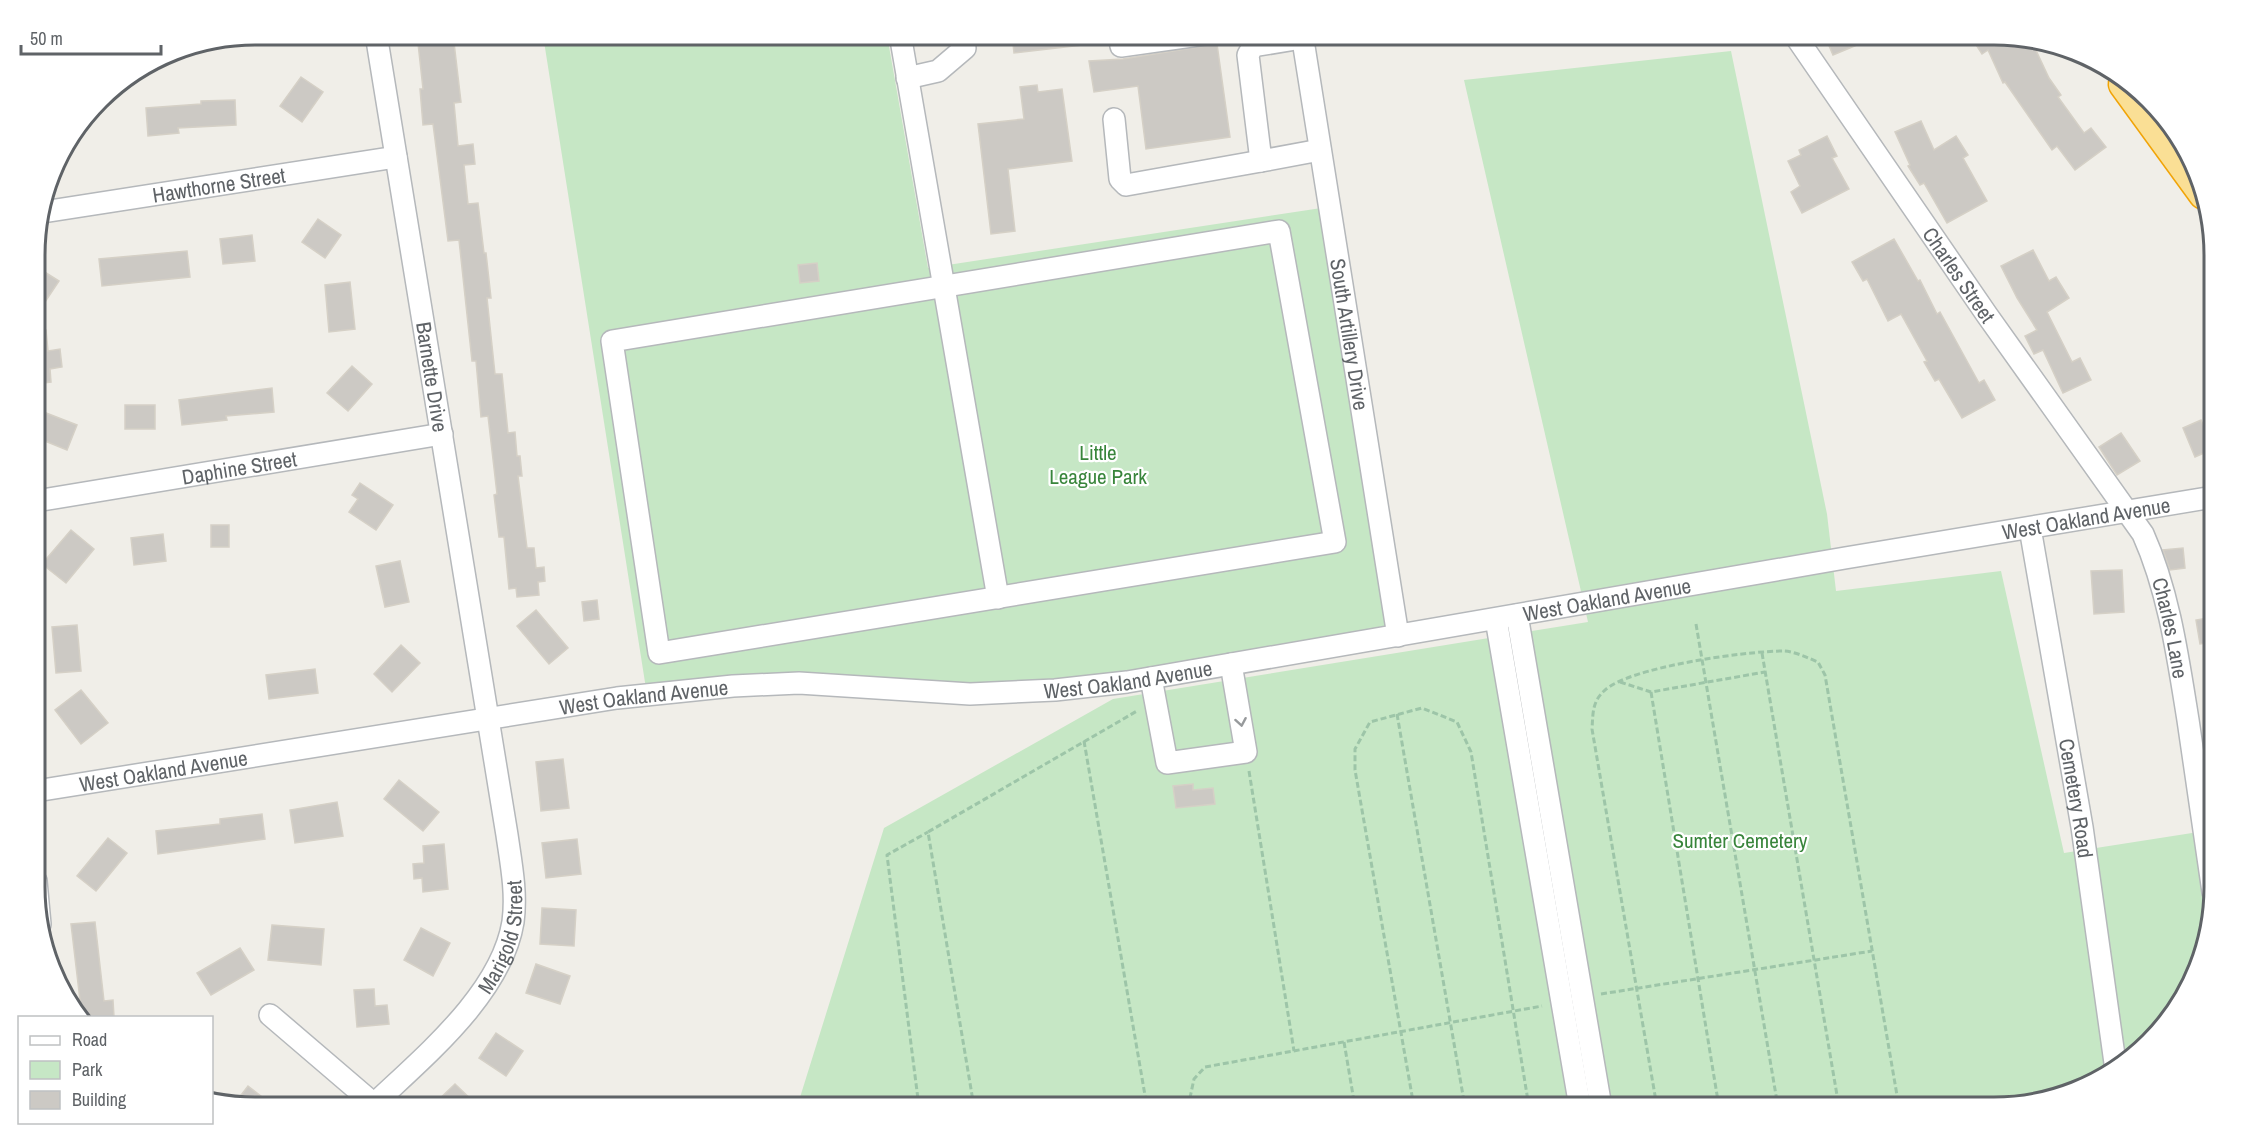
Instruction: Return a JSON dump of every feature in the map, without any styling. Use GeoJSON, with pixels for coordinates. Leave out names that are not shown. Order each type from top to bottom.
{"type":"FeatureCollection","features":[{"type":"Feature","properties":{"kind":"highway"},"geometry":{"type":"LineString","coordinates":[[2137,102],[2184,167]]}},
{"type":"Feature","properties":{"kind":"street","name":"Barnette Drive"},"geometry":{"type":"LineString","coordinates":[[378,45],[488,719]]}},
{"type":"Feature","properties":{"kind":"street"},"geometry":{"type":"LineString","coordinates":[[902,45],[998,598]]}},
{"type":"Feature","properties":{"kind":"street"},"geometry":{"type":"LineString","coordinates":[[907,78],[938,71],[965,48],[965,45]]}},
{"type":"Feature","properties":{"kind":"street"},"geometry":{"type":"LineString","coordinates":[[1258,45],[1253,46],[1248,55],[1262,161]]}},
{"type":"Feature","properties":{"kind":"street","name":"South Artillery Drive"},"geometry":{"type":"LineString","coordinates":[[1303,45],[1398,636]]}},
{"type":"Feature","properties":{"kind":"street","name":"Charles Street"},"geometry":{"type":"LineString","coordinates":[[1802,45],[1981,305],[2129,512]]}},
{"type":"Feature","properties":{"kind":"street"},"geometry":{"type":"LineString","coordinates":[[1114,118],[1120,179],[1126,185],[1320,150]]}},
{"type":"Feature","properties":{"kind":"street","name":"Hawthorne Street"},"geometry":{"type":"LineString","coordinates":[[50,211],[396,158]]}},
{"type":"Feature","properties":{"kind":"street"},"geometry":{"type":"LineString","coordinates":[[1279,231],[1335,542],[998,598],[659,653],[612,341],[1279,231]]}},
{"type":"Feature","properties":{"kind":"street","name":"Daphine Street"},"geometry":{"type":"LineString","coordinates":[[45,500],[442,434]]}},
{"type":"Feature","properties":{"kind":"street","name":"West Oakland Avenue"},"geometry":{"type":"LineString","coordinates":[[45,790],[617,698],[733,687],[799,684],[933,693],[1012,693],[1151,678],[2204,499]]}},
{"type":"Feature","properties":{"kind":"street","name":"Charles Lane"},"geometry":{"type":"LineString","coordinates":[[2129,512],[2144,534],[2153,556],[2167,609],[2181,674],[2204,831]]}},
{"type":"Feature","properties":{"kind":"street","name":"Cemetery Road"},"geometry":{"type":"LineString","coordinates":[[2030,528],[2082,827],[2114,1059]]}},
{"type":"Feature","properties":{"kind":"street"},"geometry":{"type":"LineString","coordinates":[[1517,615],[1599,1097]]}},
{"type":"Feature","properties":{"kind":"street"},"geometry":{"type":"LineString","coordinates":[[1496,619],[1578,1097]]}},
{"type":"Feature","properties":{"kind":"street"},"geometry":{"type":"LineString","coordinates":[[1151,678],[1167,763],[1246,752],[1231,664]]}},
{"type":"Feature","properties":{"kind":"street","name":"Marigold Street"},"geometry":{"type":"LineString","coordinates":[[382,1097],[465,1015],[496,969],[513,924],[513,879],[488,719]]}},
{"type":"Feature","properties":{"kind":"street"},"geometry":{"type":"LineString","coordinates":[[270,1015],[363,1097]]}},
{"type":"Feature","properties":{"kind":"path"},"geometry":{"type":"LineString","coordinates":[[1696,624],[1776,1097]]}},
{"type":"Feature","properties":{"kind":"path"},"geometry":{"type":"LineString","coordinates":[[1655,1097],[1592,729],[1593,705],[1604,690],[1640,673],[1702,660],[1785,651],[1818,662],[1825,675],[1897,1097]]}},
{"type":"Feature","properties":{"kind":"path"},"geometry":{"type":"LineString","coordinates":[[1762,653],[1816,960],[1837,1097]]}},
{"type":"Feature","properties":{"kind":"path"},"geometry":{"type":"LineString","coordinates":[[1619,681],[1651,692],[1765,672]]}},
{"type":"Feature","properties":{"kind":"path"},"geometry":{"type":"LineString","coordinates":[[1651,692],[1717,1097]]}},
{"type":"Feature","properties":{"kind":"path"},"geometry":{"type":"LineString","coordinates":[[918,1097],[887,855],[1146,705],[1155,702]]}},
{"type":"Feature","properties":{"kind":"path"},"geometry":{"type":"LineString","coordinates":[[1412,1097],[1355,770],[1355,748],[1370,722],[1422,708],[1457,722],[1471,752],[1527,1097]]}},
{"type":"Feature","properties":{"kind":"path"},"geometry":{"type":"LineString","coordinates":[[1397,714],[1464,1097]]}},
{"type":"Feature","properties":{"kind":"path"},"geometry":{"type":"LineString","coordinates":[[1084,741],[1145,1097]]}},
{"type":"Feature","properties":{"kind":"path"},"geometry":{"type":"LineString","coordinates":[[1246,752],[1294,1051]]}},
{"type":"Feature","properties":{"kind":"path"},"geometry":{"type":"LineString","coordinates":[[928,832],[972,1097]]}},
{"type":"Feature","properties":{"kind":"path"},"geometry":{"type":"LineString","coordinates":[[1582,997],[1872,951]]}},
{"type":"Feature","properties":{"kind":"path"},"geometry":{"type":"LineString","coordinates":[[1190,1097],[1194,1079],[1205,1067],[1562,1003]]}},
{"type":"Feature","properties":{"kind":"path"},"geometry":{"type":"LineString","coordinates":[[1344,1042],[1353,1097]]}},
{"type":"Feature","properties":{"kind":"green space","name":"Little League Park"},"geometry":{"type":"Polygon","coordinates":[[[545,45],[889,45],[928,268],[1328,207],[1398,636],[1127,682],[834,685],[647,695],[545,45]]]}},
{"type":"Feature","properties":{"kind":"green space","name":"Sumter Cemetery"},"geometry":{"type":"Polygon","coordinates":[[[1731,51],[1827,514],[1836,591],[2001,571],[2064,853],[2192,833],[2204,835],[2204,900],[2200,928],[2188,967],[2169,1003],[2161,1015],[2132,1045],[2099,1069],[2048,1090],[2007,1097],[800,1097],[884,828],[1113,699],[1588,622],[1464,80],[1731,51]]]}},
{"type":"Feature","properties":{"kind":"building"},"geometry":{"type":"Polygon","coordinates":[[[418,45],[454,45],[461,102],[454,103],[458,146],[473,144],[475,164],[464,165],[468,204],[478,203],[491,298],[487,298],[495,374],[502,374],[508,433],[515,432],[517,456],[520,456],[522,476],[518,476],[527,548],[534,548],[536,568],[544,567],[545,581],[538,582],[539,595],[517,597],[516,588],[509,589],[504,537],[499,537],[494,495],[497,494],[488,416],[481,417],[476,361],[472,361],[459,240],[448,241],[433,124],[423,125],[420,89],[423,89],[418,45]]]}},
{"type":"Feature","properties":{"kind":"building"},"geometry":{"type":"Polygon","coordinates":[[[1013,45],[1082,45],[1014,53],[1013,45]]]}},
{"type":"Feature","properties":{"kind":"building"},"geometry":{"type":"Polygon","coordinates":[[[1217,45],[1230,137],[1146,149],[1138,86],[1094,92],[1089,61],[1123,59],[1217,45]]]}},
{"type":"Feature","properties":{"kind":"building"},"geometry":{"type":"Polygon","coordinates":[[[1829,45],[1857,45],[1833,55],[1829,45]]]}},
{"type":"Feature","properties":{"kind":"building"},"geometry":{"type":"Polygon","coordinates":[[[1976,45],[2007,45],[2035,49],[2049,78],[2061,95],[2058,97],[2084,133],[2091,128],[2106,147],[2075,170],[2057,146],[2052,150],[2005,82],[2003,83],[1988,50],[1982,54],[1976,45]]]}},
{"type":"Feature","properties":{"kind":"building"},"geometry":{"type":"Polygon","coordinates":[[[301,77],[323,92],[302,122],[280,106],[301,77]]]}},
{"type":"Feature","properties":{"kind":"building"},"geometry":{"type":"Polygon","coordinates":[[[1037,85],[1038,92],[1062,89],[1072,161],[1008,169],[1015,231],[991,234],[978,124],[1024,119],[1020,87],[1037,85]]]}},
{"type":"Feature","properties":{"kind":"building"},"geometry":{"type":"Polygon","coordinates":[[[235,100],[236,125],[178,128],[179,133],[148,136],[146,108],[201,104],[201,101],[235,100]]]}},
{"type":"Feature","properties":{"kind":"building"},"geometry":{"type":"Polygon","coordinates":[[[1921,121],[1934,150],[1956,136],[1968,155],[1963,158],[1987,201],[1947,223],[1924,183],[1920,185],[1908,166],[1910,165],[1895,132],[1921,121]]]}},
{"type":"Feature","properties":{"kind":"building"},"geometry":{"type":"Polygon","coordinates":[[[1827,136],[1837,156],[1832,158],[1849,189],[1802,213],[1791,192],[1800,186],[1788,161],[1801,155],[1799,150],[1827,136]]]}},
{"type":"Feature","properties":{"kind":"building"},"geometry":{"type":"Polygon","coordinates":[[[318,219],[341,235],[325,258],[302,242],[318,219]]]}},
{"type":"Feature","properties":{"kind":"building"},"geometry":{"type":"Polygon","coordinates":[[[252,235],[255,261],[223,264],[220,239],[252,235]]]}},
{"type":"Feature","properties":{"kind":"building"},"geometry":{"type":"Polygon","coordinates":[[[1894,239],[1918,281],[1920,280],[1937,314],[1940,312],[1979,383],[1984,380],[1995,400],[1962,418],[1939,379],[1935,381],[1924,362],[1927,361],[1901,314],[1888,321],[1867,279],[1863,281],[1852,262],[1894,239]]]}},
{"type":"Feature","properties":{"kind":"building"},"geometry":{"type":"Polygon","coordinates":[[[2033,250],[2049,281],[2056,277],[2069,298],[2047,312],[2072,362],[2080,358],[2091,380],[2063,393],[2043,350],[2034,354],[2025,336],[2037,330],[2001,266],[2033,250]]]}},
{"type":"Feature","properties":{"kind":"building"},"geometry":{"type":"Polygon","coordinates":[[[187,251],[190,277],[102,286],[99,259],[187,251]]]}},
{"type":"Feature","properties":{"kind":"building"},"geometry":{"type":"Polygon","coordinates":[[[817,263],[819,281],[800,283],[798,265],[817,263]]]}},
{"type":"Feature","properties":{"kind":"building"},"geometry":{"type":"Polygon","coordinates":[[[45,272],[59,281],[45,302],[45,272]]]}},
{"type":"Feature","properties":{"kind":"building"},"geometry":{"type":"Polygon","coordinates":[[[350,282],[355,329],[329,332],[325,285],[350,282]]]}},
{"type":"Feature","properties":{"kind":"building"},"geometry":{"type":"Polygon","coordinates":[[[45,330],[48,351],[60,349],[62,367],[50,369],[51,382],[45,383],[45,330]]]}},
{"type":"Feature","properties":{"kind":"building"},"geometry":{"type":"Polygon","coordinates":[[[352,366],[372,384],[348,411],[327,393],[352,366]]]}},
{"type":"Feature","properties":{"kind":"building"},"geometry":{"type":"Polygon","coordinates":[[[272,388],[274,412],[226,416],[227,420],[182,425],[179,400],[272,388]]]}},
{"type":"Feature","properties":{"kind":"building"},"geometry":{"type":"Polygon","coordinates":[[[125,405],[155,405],[155,429],[125,429],[125,405]]]}},
{"type":"Feature","properties":{"kind":"building"},"geometry":{"type":"Polygon","coordinates":[[[45,413],[77,425],[67,450],[45,441],[45,413]]]}},
{"type":"Feature","properties":{"kind":"building"},"geometry":{"type":"Polygon","coordinates":[[[2201,420],[2204,427],[2204,453],[2195,457],[2183,428],[2201,420]]]}},
{"type":"Feature","properties":{"kind":"building"},"geometry":{"type":"Polygon","coordinates":[[[2121,433],[2140,461],[2117,475],[2099,447],[2121,433]]]}},
{"type":"Feature","properties":{"kind":"building"},"geometry":{"type":"Polygon","coordinates":[[[360,483],[393,505],[376,530],[349,512],[358,499],[352,495],[360,483]]]}},
{"type":"Feature","properties":{"kind":"building"},"geometry":{"type":"Polygon","coordinates":[[[211,525],[229,525],[229,547],[211,547],[211,525]]]}},
{"type":"Feature","properties":{"kind":"building"},"geometry":{"type":"Polygon","coordinates":[[[71,530],[94,549],[66,583],[45,566],[45,560],[71,530]]]}},
{"type":"Feature","properties":{"kind":"building"},"geometry":{"type":"Polygon","coordinates":[[[163,534],[166,561],[134,565],[131,538],[163,534]]]}},
{"type":"Feature","properties":{"kind":"building"},"geometry":{"type":"Polygon","coordinates":[[[2183,548],[2185,568],[2170,570],[2163,550],[2183,548]]]}},
{"type":"Feature","properties":{"kind":"building"},"geometry":{"type":"Polygon","coordinates":[[[400,561],[409,602],[385,607],[376,566],[400,561]]]}},
{"type":"Feature","properties":{"kind":"building"},"geometry":{"type":"Polygon","coordinates":[[[2122,570],[2124,612],[2094,614],[2091,571],[2122,570]]]}},
{"type":"Feature","properties":{"kind":"building"},"geometry":{"type":"Polygon","coordinates":[[[597,600],[599,619],[584,621],[582,602],[597,600]]]}},
{"type":"Feature","properties":{"kind":"building"},"geometry":{"type":"Polygon","coordinates":[[[536,610],[568,648],[549,664],[517,626],[536,610]]]}},
{"type":"Feature","properties":{"kind":"building"},"geometry":{"type":"Polygon","coordinates":[[[2204,619],[2204,643],[2200,644],[2196,620],[2204,619]]]}},
{"type":"Feature","properties":{"kind":"building"},"geometry":{"type":"Polygon","coordinates":[[[77,625],[81,671],[56,673],[52,627],[77,625]]]}},
{"type":"Feature","properties":{"kind":"building"},"geometry":{"type":"Polygon","coordinates":[[[401,645],[420,663],[392,692],[374,674],[401,645]]]}},
{"type":"Feature","properties":{"kind":"building"},"geometry":{"type":"Polygon","coordinates":[[[315,669],[318,693],[269,699],[266,675],[315,669]]]}},
{"type":"Feature","properties":{"kind":"building"},"geometry":{"type":"Polygon","coordinates":[[[81,690],[108,723],[81,744],[55,710],[81,690]]]}},
{"type":"Feature","properties":{"kind":"building"},"geometry":{"type":"Polygon","coordinates":[[[563,759],[569,808],[541,811],[536,762],[563,759]]]}},
{"type":"Feature","properties":{"kind":"building"},"geometry":{"type":"Polygon","coordinates":[[[399,780],[439,812],[423,831],[384,799],[399,780]]]}},
{"type":"Feature","properties":{"kind":"building"},"geometry":{"type":"Polygon","coordinates":[[[1193,784],[1193,790],[1213,788],[1215,804],[1176,808],[1173,786],[1193,784]]]}},
{"type":"Feature","properties":{"kind":"building"},"geometry":{"type":"Polygon","coordinates":[[[337,802],[343,836],[295,843],[290,810],[337,802]]]}},
{"type":"Feature","properties":{"kind":"building"},"geometry":{"type":"Polygon","coordinates":[[[262,814],[265,839],[158,854],[156,831],[220,824],[220,819],[262,814]]]}},
{"type":"Feature","properties":{"kind":"building"},"geometry":{"type":"Polygon","coordinates":[[[108,838],[127,853],[96,891],[77,876],[108,838]]]}},
{"type":"Feature","properties":{"kind":"building"},"geometry":{"type":"Polygon","coordinates":[[[577,839],[581,874],[546,878],[542,843],[577,839]]]}},
{"type":"Feature","properties":{"kind":"building"},"geometry":{"type":"Polygon","coordinates":[[[444,844],[448,889],[423,892],[422,878],[414,879],[413,864],[424,863],[423,846],[444,844]]]}},
{"type":"Feature","properties":{"kind":"building"},"geometry":{"type":"Polygon","coordinates":[[[542,908],[576,910],[574,946],[540,944],[542,908]]]}},
{"type":"Feature","properties":{"kind":"building"},"geometry":{"type":"Polygon","coordinates":[[[95,922],[104,1001],[113,1000],[114,1016],[89,1016],[80,1004],[71,924],[95,922]]]}},
{"type":"Feature","properties":{"kind":"building"},"geometry":{"type":"Polygon","coordinates":[[[272,925],[324,929],[321,965],[268,960],[272,925]]]}},
{"type":"Feature","properties":{"kind":"building"},"geometry":{"type":"Polygon","coordinates":[[[421,928],[450,943],[433,976],[404,960],[421,928]]]}},
{"type":"Feature","properties":{"kind":"building"},"geometry":{"type":"Polygon","coordinates":[[[240,948],[254,970],[211,995],[197,973],[240,948]]]}},
{"type":"Feature","properties":{"kind":"building"},"geometry":{"type":"Polygon","coordinates":[[[536,964],[570,976],[560,1004],[526,993],[536,964]]]}},
{"type":"Feature","properties":{"kind":"building"},"geometry":{"type":"Polygon","coordinates":[[[374,989],[375,1006],[387,1005],[389,1024],[357,1027],[354,990],[374,989]]]}},
{"type":"Feature","properties":{"kind":"building"},"geometry":{"type":"Polygon","coordinates":[[[496,1033],[523,1051],[506,1076],[479,1058],[496,1033]]]}},
{"type":"Feature","properties":{"kind":"building"},"geometry":{"type":"Polygon","coordinates":[[[455,1084],[469,1097],[441,1097],[455,1084]]]}},
{"type":"Feature","properties":{"kind":"building"},"geometry":{"type":"Polygon","coordinates":[[[248,1086],[262,1097],[242,1097],[240,1097],[248,1086]]]}}]}
